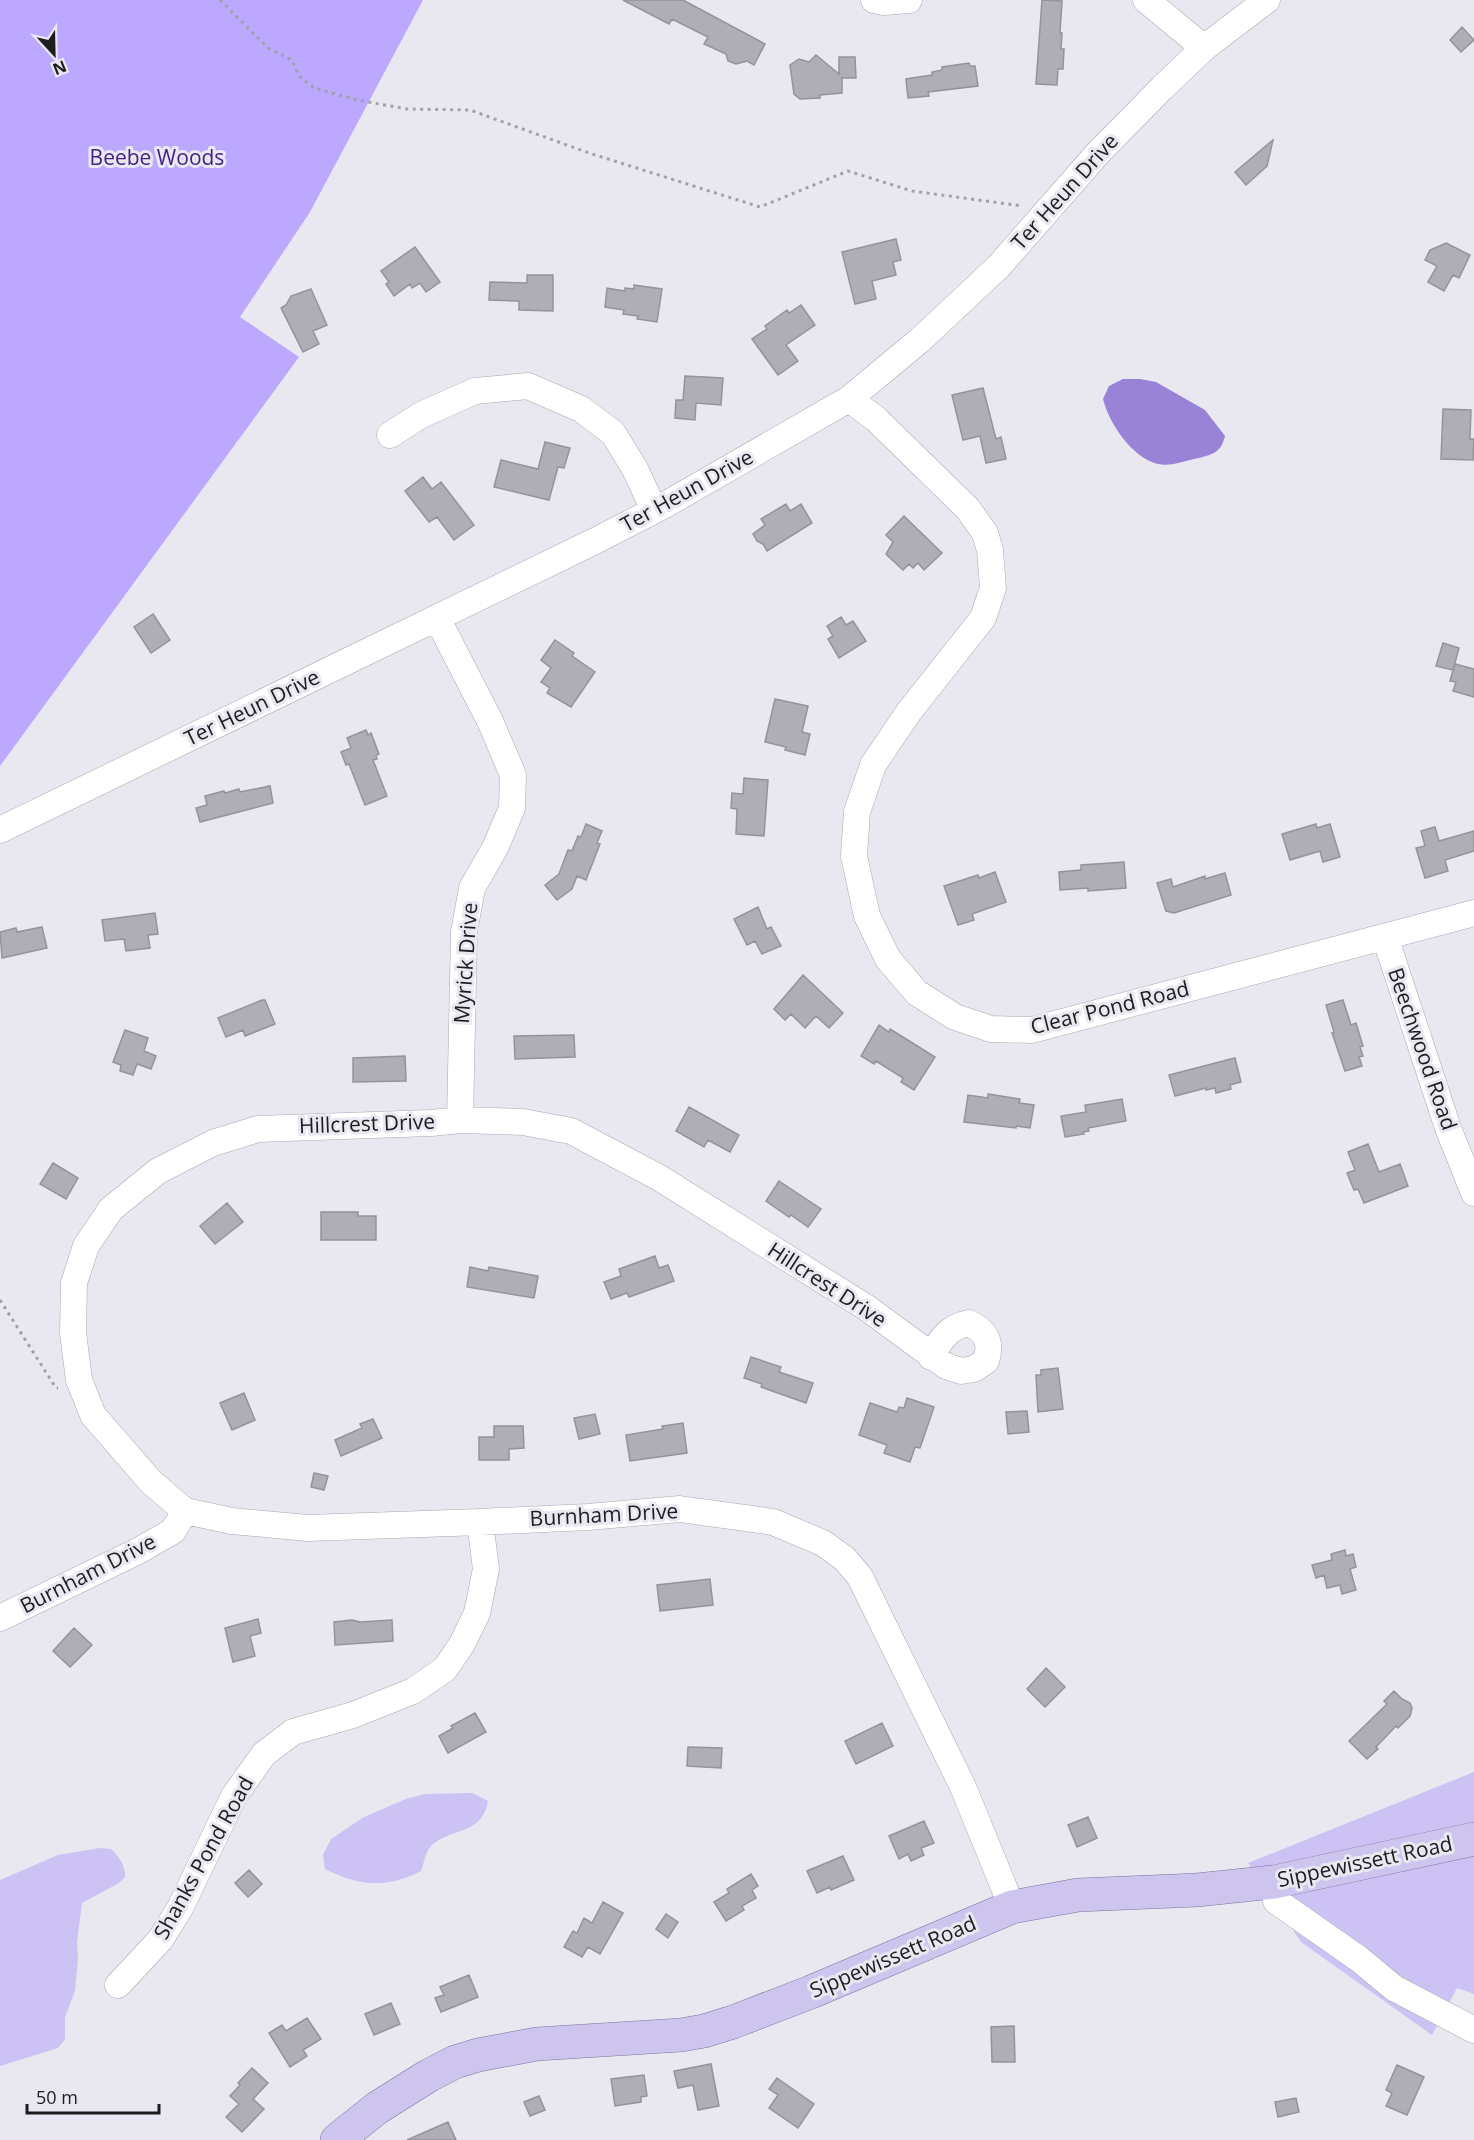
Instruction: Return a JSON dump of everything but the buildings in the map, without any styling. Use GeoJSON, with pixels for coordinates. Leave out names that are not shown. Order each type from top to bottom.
{"type":"FeatureCollection","features":[{"type":"Feature","properties":{"kind":"main road","name":"Sippewissett Road"},"geometry":{"type":"LineString","coordinates":[[337,2140],[377,2108],[455,2062],[478,2055],[537,2044],[681,2035],[704,2031],[811,1992],[1012,1907],[1078,1895],[1197,1890],[1274,1882],[1474,1839]]}},
{"type":"Feature","properties":{"kind":"street"},"geometry":{"type":"LineString","coordinates":[[874,0],[884,2],[909,0]]}},
{"type":"Feature","properties":{"kind":"street"},"geometry":{"type":"LineString","coordinates":[[1146,0],[1204,48]]}},
{"type":"Feature","properties":{"kind":"street","name":"Ter Heun Drive"},"geometry":{"type":"LineString","coordinates":[[0,830],[654,510],[849,399],[920,340],[992,273],[1098,153],[1162,88],[1204,48],[1267,0]]}},
{"type":"Feature","properties":{"kind":"street"},"geometry":{"type":"LineString","coordinates":[[390,435],[421,415],[475,391],[528,386],[581,410],[613,433],[635,469],[654,510]]}},
{"type":"Feature","properties":{"kind":"street","name":"Clear Pond Road"},"geometry":{"type":"LineString","coordinates":[[849,399],[876,419],[968,509],[985,533],[990,550],[993,588],[982,618],[908,713],[873,765],[856,812],[854,856],[867,916],[888,959],[917,993],[955,1017],[991,1029],[1032,1030],[1474,914]]}},
{"type":"Feature","properties":{"kind":"street","name":"Myrick Drive"},"geometry":{"type":"LineString","coordinates":[[437,618],[490,721],[513,775],[512,808],[495,848],[472,888],[464,932],[460,1120]]}},
{"type":"Feature","properties":{"kind":"street","name":"Beechwood Road"},"geometry":{"type":"LineString","coordinates":[[1386,937],[1444,1118],[1474,1193]]}},
{"type":"Feature","properties":{"kind":"street","name":"Hillcrest Drive"},"geometry":{"type":"LineString","coordinates":[[184,1511],[151,1482],[93,1415],[79,1380],[73,1333],[74,1283],[86,1246],[111,1209],[158,1171],[213,1143],[258,1129],[460,1120],[523,1122],[571,1131],[658,1177],[867,1308],[931,1357]]}},
{"type":"Feature","properties":{"kind":"street","name":"Burnham Drive"},"geometry":{"type":"LineString","coordinates":[[0,1618],[138,1551],[173,1531],[184,1511],[232,1521],[308,1528],[588,1517],[680,1509],[773,1522],[823,1543],[845,1559],[860,1577],[963,1787],[1012,1907]]}},
{"type":"Feature","properties":{"kind":"street","name":"Shanks Pond Road"},"geometry":{"type":"LineString","coordinates":[[118,1985],[160,1940],[180,1908],[234,1796],[264,1754],[293,1732],[353,1715],[413,1691],[445,1668],[462,1644],[477,1613],[486,1569],[480,1522]]}},
{"type":"Feature","properties":{"kind":"street"},"geometry":{"type":"LineString","coordinates":[[1274,1882],[1276,1901],[1359,1959],[1394,1988],[1474,2030]]}},
{"type":"Feature","properties":{"kind":"path"},"geometry":{"type":"LineString","coordinates":[[220,0],[268,48],[292,60],[299,76],[314,88],[357,100],[407,109],[470,110],[589,153],[760,207],[848,171],[912,191],[1048,210]]}},
{"type":"Feature","properties":{"kind":"path"},"geometry":{"type":"LineString","coordinates":[[0,1300],[56,1388],[71,1390],[82,1388]]}},
{"type":"Feature","properties":{"kind":"shaded area"},"geometry":{"type":"Polygon","coordinates":[[[1123,379],[1156,382],[1205,410],[1225,436],[1221,446],[1209,455],[1168,465],[1158,464],[1139,455],[1116,429],[1103,399],[1109,386],[1123,379]]]}},
{"type":"Feature","properties":{"kind":"shaded area"},"geometry":{"type":"Polygon","coordinates":[[[1474,1772],[1474,1994],[1457,1988],[1432,2035],[1301,1942],[1248,1863],[1474,1772]]]}},
{"type":"Feature","properties":{"kind":"shaded area"},"geometry":{"type":"Polygon","coordinates":[[[472,1793],[488,1801],[480,1820],[432,1845],[421,1871],[396,1881],[373,1883],[349,1879],[325,1869],[323,1855],[331,1839],[364,1817],[406,1799],[425,1794],[472,1793]]]}},
{"type":"Feature","properties":{"kind":"shaded area"},"geometry":{"type":"Polygon","coordinates":[[[100,1848],[111,1849],[117,1855],[123,1865],[125,1877],[119,1883],[82,1903],[77,1942],[75,1991],[65,2017],[65,2039],[58,2048],[0,2066],[0,1880],[58,1855],[100,1848]]]}},
{"type":"Feature","properties":{"kind":"green space","name":"Beebe Woods"},"geometry":{"type":"Polygon","coordinates":[[[0,0],[423,0],[310,212],[240,317],[299,357],[0,766],[0,0]]]}}]}
